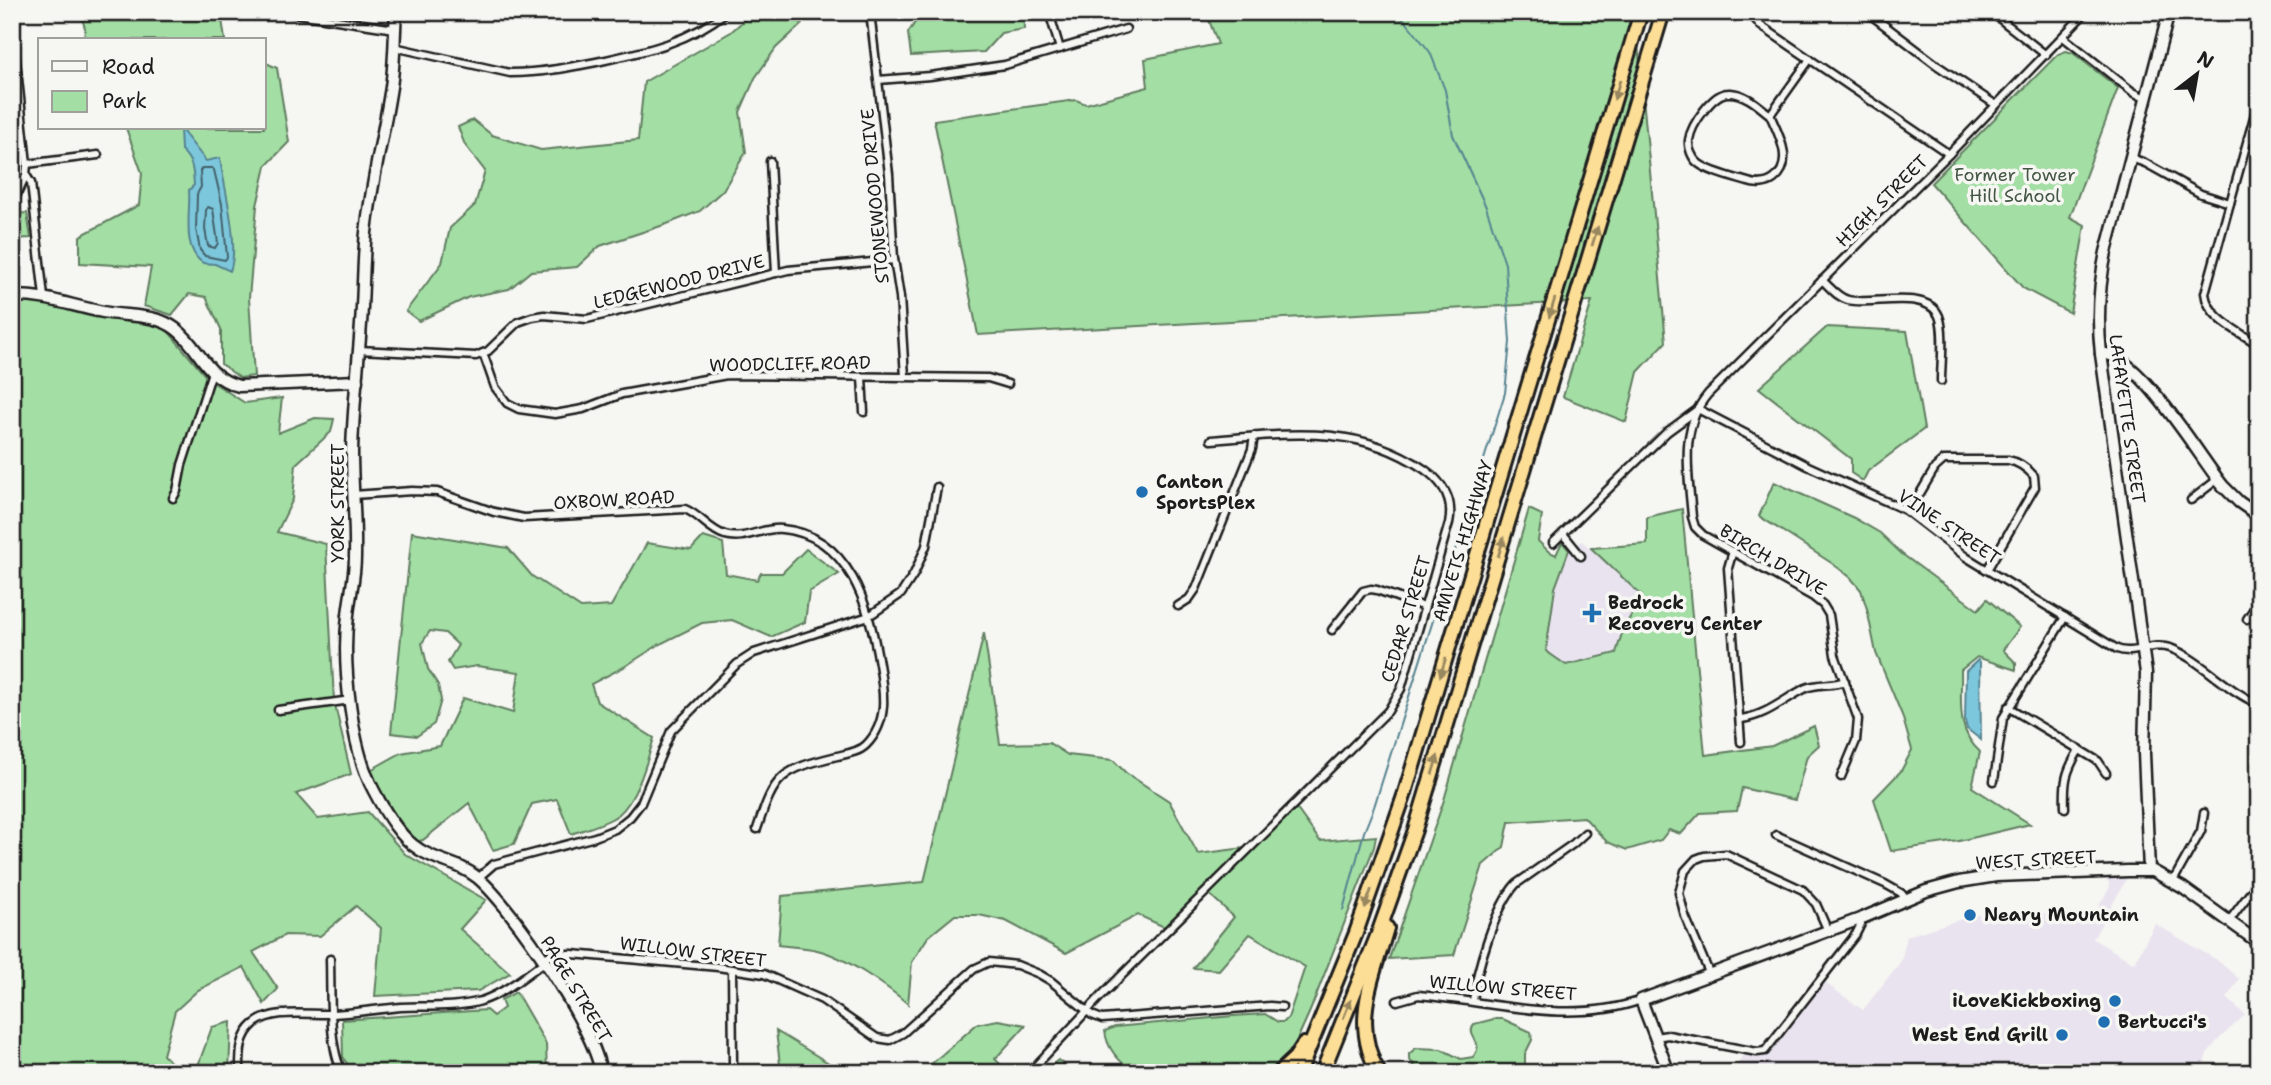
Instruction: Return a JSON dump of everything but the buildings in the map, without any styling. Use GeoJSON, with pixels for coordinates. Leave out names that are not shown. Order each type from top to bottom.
{"type":"FeatureCollection","features":[{"type":"Feature","properties":{"kind":"highway","name":"AMVETS HIGHWAY"},"geometry":{"type":"LineString","coordinates":[[1299,1073],[1371,893],[1410,775],[1641,12]]}},
{"type":"Feature","properties":{"kind":"highway"},"geometry":{"type":"LineString","coordinates":[[1378,1073],[1366,1043],[1365,1010],[1415,830],[1663,12]]}},
{"type":"Feature","properties":{"kind":"highway"},"geometry":{"type":"LineString","coordinates":[[1322,1073],[1374,944],[1415,830]]}},
{"type":"Feature","properties":{"kind":"highway"},"geometry":{"type":"LineString","coordinates":[[1279,1073],[1300,1051],[1344,961]]}},
{"type":"Feature","properties":{"kind":"street"},"geometry":{"type":"LineString","coordinates":[[285,12],[394,29]]}},
{"type":"Feature","properties":{"kind":"street","name":"YORK STREET"},"geometry":{"type":"LineString","coordinates":[[396,12],[394,67],[365,242],[352,450],[355,555],[347,633],[347,662],[354,730],[362,765],[373,790],[393,822],[419,850],[459,865],[478,878],[491,890],[517,924]]}},
{"type":"Feature","properties":{"kind":"street"},"geometry":{"type":"LineString","coordinates":[[394,47],[510,73],[557,70],[628,55],[690,36],[712,24],[726,12]]}},
{"type":"Feature","properties":{"kind":"street","name":"STONEWOOD DRIVE"},"geometry":{"type":"LineString","coordinates":[[870,12],[889,174],[905,377]]}},
{"type":"Feature","properties":{"kind":"street"},"geometry":{"type":"LineString","coordinates":[[1049,12],[1060,49]]}},
{"type":"Feature","properties":{"kind":"street"},"geometry":{"type":"LineString","coordinates":[[1749,12],[1757,23],[1949,154]]}},
{"type":"Feature","properties":{"kind":"street"},"geometry":{"type":"LineString","coordinates":[[1867,12],[1996,105]]}},
{"type":"Feature","properties":{"kind":"street"},"geometry":{"type":"LineString","coordinates":[[1991,12],[2046,55]]}},
{"type":"Feature","properties":{"kind":"street","name":"HIGH STREET"},"geometry":{"type":"LineString","coordinates":[[1698,409],[1708,394],[1949,154],[2086,12]]}},
{"type":"Feature","properties":{"kind":"street","name":"LAFAYETTE STREET"},"geometry":{"type":"LineString","coordinates":[[2146,871],[2146,678],[2101,354],[2099,311],[2102,273],[2169,12]]}},
{"type":"Feature","properties":{"kind":"street"},"geometry":{"type":"LineString","coordinates":[[12,22],[27,164],[26,175],[12,205]]}},
{"type":"Feature","properties":{"kind":"street"},"geometry":{"type":"LineString","coordinates":[[878,80],[981,70],[1126,29]]}},
{"type":"Feature","properties":{"kind":"street"},"geometry":{"type":"LineString","coordinates":[[2063,37],[2133,92],[2147,99]]}},
{"type":"Feature","properties":{"kind":"street"},"geometry":{"type":"LineString","coordinates":[[1770,115],[1810,59]]}},
{"type":"Feature","properties":{"kind":"street"},"geometry":{"type":"LineString","coordinates":[[1721,94],[1740,94],[1770,115],[1785,155],[1781,171],[1770,181],[1750,183],[1704,167],[1692,156],[1690,134],[1709,104],[1721,94]]}},
{"type":"Feature","properties":{"kind":"street"},"geometry":{"type":"LineString","coordinates":[[2259,99],[2206,286],[2208,307],[2215,315],[2259,345]]}},
{"type":"Feature","properties":{"kind":"street"},"geometry":{"type":"LineString","coordinates":[[12,109],[22,108]]}},
{"type":"Feature","properties":{"kind":"street"},"geometry":{"type":"LineString","coordinates":[[2248,138],[2259,142]]}},
{"type":"Feature","properties":{"kind":"street"},"geometry":{"type":"LineString","coordinates":[[27,164],[98,155]]}},
{"type":"Feature","properties":{"kind":"street"},"geometry":{"type":"LineString","coordinates":[[2131,158],[2201,194],[2230,203]]}},
{"type":"Feature","properties":{"kind":"street"},"geometry":{"type":"LineString","coordinates":[[770,161],[776,273]]}},
{"type":"Feature","properties":{"kind":"street"},"geometry":{"type":"LineString","coordinates":[[26,175],[31,183],[44,297]]}},
{"type":"Feature","properties":{"kind":"street","name":"LEDGEWOOD DRIVE"},"geometry":{"type":"LineString","coordinates":[[483,353],[500,341],[518,321],[531,317],[544,315],[587,319],[788,270],[894,260]]}},
{"type":"Feature","properties":{"kind":"street"},"geometry":{"type":"LineString","coordinates":[[1822,280],[1838,295],[1848,300],[1917,300],[1932,307],[1941,323],[1941,381]]}},
{"type":"Feature","properties":{"kind":"street"},"geometry":{"type":"LineString","coordinates":[[12,296],[44,297],[98,312],[149,317],[164,322],[184,336],[212,372],[239,386],[357,381]]}},
{"type":"Feature","properties":{"kind":"street"},"geometry":{"type":"LineString","coordinates":[[359,350],[458,356],[483,353]]}},
{"type":"Feature","properties":{"kind":"street","name":"WOODCLIFF ROAD"},"geometry":{"type":"LineString","coordinates":[[483,353],[495,387],[507,403],[519,410],[555,414],[583,409],[622,394],[713,376],[988,377],[1008,384]]}},
{"type":"Feature","properties":{"kind":"street"},"geometry":{"type":"LineString","coordinates":[[2101,354],[2108,353],[2118,357],[2141,376],[2218,479],[2239,502],[2259,516]]}},
{"type":"Feature","properties":{"kind":"street"},"geometry":{"type":"LineString","coordinates":[[173,498],[212,372]]}},
{"type":"Feature","properties":{"kind":"street"},"geometry":{"type":"LineString","coordinates":[[862,377],[864,412]]}},
{"type":"Feature","properties":{"kind":"street"},"geometry":{"type":"LineString","coordinates":[[1553,543],[1673,427],[1698,409]]}},
{"type":"Feature","properties":{"kind":"street","name":"VINE STREET"},"geometry":{"type":"LineString","coordinates":[[1698,409],[1817,471],[1909,512],[1959,552],[2120,650],[2126,652],[2160,646],[2172,649],[2259,704]]}},
{"type":"Feature","properties":{"kind":"street","name":"BIRCH DRIVE"},"geometry":{"type":"LineString","coordinates":[[1698,409],[1688,440],[1692,521],[1700,533],[1813,597],[1823,605],[1829,615],[1835,655],[1859,723],[1856,741],[1841,777]]}},
{"type":"Feature","properties":{"kind":"street","name":"CEDAR STREET"},"geometry":{"type":"LineString","coordinates":[[1029,1073],[1087,1011],[1393,705],[1401,689],[1449,523],[1451,509],[1443,487],[1432,475],[1378,445],[1322,433],[1254,436]]}},
{"type":"Feature","properties":{"kind":"street"},"geometry":{"type":"LineString","coordinates":[[1178,606],[1189,599],[1196,589],[1253,446],[1254,436],[1211,440]]}},
{"type":"Feature","properties":{"kind":"street"},"geometry":{"type":"LineString","coordinates":[[1909,512],[1935,468],[1944,460],[2008,460],[2023,466],[2035,476],[2035,487],[1987,570]]}},
{"type":"Feature","properties":{"kind":"street"},"geometry":{"type":"LineString","coordinates":[[2191,500],[2218,479]]}},
{"type":"Feature","properties":{"kind":"street"},"geometry":{"type":"LineString","coordinates":[[478,878],[494,864],[595,837],[615,829],[630,817],[641,803],[671,731],[737,664],[754,653],[869,616],[901,594],[926,547],[937,487]]}},
{"type":"Feature","properties":{"kind":"street","name":"OXBOW ROAD"},"geometry":{"type":"LineString","coordinates":[[353,495],[437,492],[494,512],[524,518],[685,509],[695,513],[721,534],[738,538],[778,528],[798,531],[830,548],[846,566],[860,590],[869,616],[885,699],[882,717],[865,746],[849,753],[801,765],[786,773],[766,802],[757,829]]}},
{"type":"Feature","properties":{"kind":"street"},"geometry":{"type":"LineString","coordinates":[[1563,534],[1581,556]]}},
{"type":"Feature","properties":{"kind":"street"},"geometry":{"type":"LineString","coordinates":[[1733,551],[1728,568],[1741,742]]}},
{"type":"Feature","properties":{"kind":"street"},"geometry":{"type":"LineString","coordinates":[[1332,630],[1361,593],[1369,589],[1424,607]]}},
{"type":"Feature","properties":{"kind":"street"},"geometry":{"type":"LineString","coordinates":[[2248,619],[2259,601]]}},
{"type":"Feature","properties":{"kind":"street"},"geometry":{"type":"LineString","coordinates":[[1994,781],[2000,730],[2008,707],[2065,617]]}},
{"type":"Feature","properties":{"kind":"street"},"geometry":{"type":"LineString","coordinates":[[1741,719],[1753,717],[1782,704],[1807,688],[1844,681]]}},
{"type":"Feature","properties":{"kind":"street"},"geometry":{"type":"LineString","coordinates":[[278,710],[351,700]]}},
{"type":"Feature","properties":{"kind":"street"},"geometry":{"type":"LineString","coordinates":[[2008,707],[2098,761],[2106,773]]}},
{"type":"Feature","properties":{"kind":"street"},"geometry":{"type":"LineString","coordinates":[[2065,808],[2064,781],[2067,769],[2079,750]]}},
{"type":"Feature","properties":{"kind":"street"},"geometry":{"type":"LineString","coordinates":[[2173,881],[2201,831],[2204,813]]}},
{"type":"Feature","properties":{"kind":"street"},"geometry":{"type":"LineString","coordinates":[[1473,1002],[1490,936],[1510,892],[1585,833]]}},
{"type":"Feature","properties":{"kind":"street"},"geometry":{"type":"LineString","coordinates":[[1776,835],[1885,884],[1902,893],[1906,899]]}},
{"type":"Feature","properties":{"kind":"street"},"geometry":{"type":"LineString","coordinates":[[1710,975],[1685,916],[1679,893],[1685,871],[1696,859],[1719,853],[1729,855],[1803,890],[1816,904],[1828,930]]}},
{"type":"Feature","properties":{"kind":"street","name":"WEST STREET"},"geometry":{"type":"LineString","coordinates":[[1725,969],[1938,887],[1985,877],[2146,871],[2173,881],[2259,943]]}},
{"type":"Feature","properties":{"kind":"street"},"geometry":{"type":"LineString","coordinates":[[2229,921],[2259,881]]}},
{"type":"Feature","properties":{"kind":"street"},"geometry":{"type":"LineString","coordinates":[[1655,1038],[1668,1035],[1765,1051],[1856,934],[1860,919]]}},
{"type":"Feature","properties":{"kind":"street","name":"PAGE STREET"},"geometry":{"type":"LineString","coordinates":[[517,924],[543,960],[588,1033],[601,1073]]}},
{"type":"Feature","properties":{"kind":"street","name":"WILLOW STREET"},"geometry":{"type":"LineString","coordinates":[[543,960],[549,954],[560,953],[764,974],[807,992],[884,1040],[894,1039],[902,1033],[974,969],[986,962],[1017,965],[1040,974],[1087,1011],[1099,1018],[1111,1020],[1282,1007]]}},
{"type":"Feature","properties":{"kind":"street"},"geometry":{"type":"LineString","coordinates":[[330,959],[336,1059],[343,1073]]}},
{"type":"Feature","properties":{"kind":"street"},"geometry":{"type":"LineString","coordinates":[[240,1073],[241,1045],[246,1032],[256,1023],[276,1016],[481,1001],[543,960]]}},
{"type":"Feature","properties":{"kind":"street"},"geometry":{"type":"LineString","coordinates":[[732,969],[733,1063]]}},
{"type":"Feature","properties":{"kind":"street","name":"WILLOW STREET"},"geometry":{"type":"LineString","coordinates":[[1397,1001],[1418,995],[1545,1011],[1607,1009],[1641,1000],[1725,969]]}},
{"type":"Feature","properties":{"kind":"street"},"geometry":{"type":"LineString","coordinates":[[1641,1000],[1669,1073]]}},
{"type":"Feature","properties":{"kind":"shaded area","name":"Bedrock Recovery Center"},"geometry":{"type":"Polygon","coordinates":[[[1582,541],[1642,597],[1623,630],[1616,653],[1566,665],[1546,651],[1555,588],[1569,550],[1582,541]]]}},
{"type":"Feature","properties":{"kind":"shaded area"},"geometry":{"type":"Polygon","coordinates":[[[2127,878],[2093,939],[2134,963],[2155,924],[2217,960],[2239,979],[2227,998],[2245,1015],[2207,1054],[2201,1072],[1735,1073],[1742,1055],[1758,1058],[1771,1051],[1825,983],[1863,1010],[1901,961],[1907,936],[1975,915],[2095,913],[2110,887],[2108,881],[2103,879],[2127,878]]]}},
{"type":"Feature","properties":{"kind":"green space"},"geometry":{"type":"Polygon","coordinates":[[[80,12],[221,12],[225,38],[84,38],[85,28],[80,12]]]}},
{"type":"Feature","properties":{"kind":"green space"},"geometry":{"type":"Polygon","coordinates":[[[753,12],[796,12],[802,24],[776,48],[755,78],[740,112],[746,152],[723,190],[700,211],[600,246],[577,267],[531,271],[509,289],[469,297],[419,321],[406,311],[442,263],[450,228],[475,205],[485,171],[465,145],[458,127],[473,120],[492,135],[541,150],[638,140],[644,82],[731,32],[753,12]]]}},
{"type":"Feature","properties":{"kind":"green space"},"geometry":{"type":"Polygon","coordinates":[[[922,12],[1023,12],[1024,29],[1001,33],[984,52],[911,56],[908,33],[922,12]]]}},
{"type":"Feature","properties":{"kind":"green space"},"geometry":{"type":"Polygon","coordinates":[[[1203,12],[1635,12],[1666,342],[1638,372],[1626,422],[1563,397],[1592,301],[978,335],[934,120],[1076,100],[1086,104],[1148,87],[1145,59],[1218,44],[1207,15],[1203,12]]]}},
{"type":"Feature","properties":{"kind":"green space","name":"Former Tower Hill School"},"geometry":{"type":"Polygon","coordinates":[[[2066,51],[2073,53],[2118,88],[2070,217],[2085,225],[2070,313],[2023,288],[1931,183],[2058,54],[2066,51]]]}},
{"type":"Feature","properties":{"kind":"green space"},"geometry":{"type":"Polygon","coordinates":[[[266,63],[277,68],[289,142],[266,166],[257,206],[249,298],[254,376],[240,378],[221,364],[221,329],[206,297],[189,294],[172,315],[144,306],[151,267],[80,263],[80,236],[139,205],[142,173],[127,130],[266,130],[266,63]]]}},
{"type":"Feature","properties":{"kind":"green space"},"geometry":{"type":"Polygon","coordinates":[[[27,213],[31,238],[12,239],[12,214],[27,213]]]}},
{"type":"Feature","properties":{"kind":"green space"},"geometry":{"type":"Polygon","coordinates":[[[26,299],[111,311],[169,327],[168,331],[208,379],[245,403],[282,398],[278,433],[315,418],[334,419],[331,432],[296,464],[293,499],[277,532],[326,544],[334,701],[351,774],[296,794],[318,819],[368,812],[405,854],[486,900],[460,929],[510,973],[478,991],[375,996],[381,928],[356,906],[320,936],[285,935],[253,952],[278,989],[264,1004],[244,967],[198,990],[175,1011],[163,1055],[181,1072],[196,1071],[212,1027],[231,1022],[229,1073],[12,1073],[12,305],[26,299]]]}},
{"type":"Feature","properties":{"kind":"green space"},"geometry":{"type":"Polygon","coordinates":[[[1827,327],[1907,331],[1924,429],[1868,471],[1863,481],[1851,473],[1851,459],[1759,388],[1827,327]]]}},
{"type":"Feature","properties":{"kind":"green space"},"geometry":{"type":"Polygon","coordinates":[[[1774,482],[1854,518],[1880,533],[1902,554],[1978,610],[1987,599],[2020,627],[2003,650],[2016,663],[2016,670],[1977,657],[1961,670],[1961,704],[1963,724],[1972,743],[1980,752],[1972,787],[2030,824],[1959,841],[1891,851],[1874,799],[1901,771],[1912,750],[1902,715],[1876,653],[1861,590],[1833,564],[1759,516],[1774,482]]]}},
{"type":"Feature","properties":{"kind":"green space"},"geometry":{"type":"Polygon","coordinates":[[[1529,509],[1542,515],[1538,541],[1556,555],[1562,542],[1569,550],[1555,588],[1546,651],[1566,665],[1616,653],[1623,630],[1642,596],[1591,548],[1647,544],[1647,517],[1682,509],[1705,755],[1772,746],[1814,726],[1819,745],[1807,756],[1795,800],[1742,788],[1737,811],[1700,813],[1681,834],[1669,830],[1661,840],[1627,850],[1607,842],[1584,817],[1509,822],[1504,847],[1483,865],[1454,955],[1389,959],[1444,800],[1529,509]]]}},
{"type":"Feature","properties":{"kind":"green space"},"geometry":{"type":"Polygon","coordinates":[[[412,532],[508,548],[532,576],[581,608],[611,606],[647,543],[691,550],[703,537],[723,543],[726,574],[757,580],[761,573],[782,573],[806,549],[839,574],[809,592],[805,622],[771,637],[732,620],[702,623],[591,684],[597,702],[654,738],[636,790],[618,815],[571,834],[557,799],[532,804],[514,844],[493,850],[469,803],[423,840],[411,843],[365,773],[401,753],[440,746],[463,698],[513,713],[519,672],[477,666],[453,670],[448,662],[458,645],[445,633],[430,631],[422,643],[428,669],[438,685],[441,700],[434,724],[417,736],[391,733],[412,532]]]}},
{"type":"Feature","properties":{"kind":"green space"},"geometry":{"type":"Polygon","coordinates":[[[984,633],[1000,744],[1049,743],[1068,755],[1113,760],[1126,773],[1169,801],[1198,854],[1252,847],[1294,805],[1320,841],[1376,836],[1374,847],[1293,1049],[1268,1073],[1136,1073],[1115,1055],[1108,1044],[1105,1031],[1115,1027],[1265,1014],[1278,1022],[1284,1022],[1288,1018],[1305,967],[1250,934],[1219,970],[1193,968],[1234,917],[1207,892],[1169,929],[1138,915],[1066,953],[1006,921],[979,915],[955,915],[928,937],[912,962],[908,1004],[840,958],[808,948],[778,945],[782,896],[924,882],[984,633]]]}},
{"type":"Feature","properties":{"kind":"green space"},"geometry":{"type":"Polygon","coordinates":[[[516,992],[546,1044],[547,1073],[354,1073],[343,1058],[342,1020],[486,1010],[493,1016],[504,1008],[501,1000],[516,992]]]}},
{"type":"Feature","properties":{"kind":"green space"},"geometry":{"type":"Polygon","coordinates":[[[1503,1019],[1531,1032],[1532,1040],[1525,1054],[1525,1073],[1420,1073],[1409,1059],[1409,1054],[1416,1048],[1441,1049],[1461,1059],[1473,1057],[1477,1047],[1472,1033],[1474,1024],[1503,1019]]]}},
{"type":"Feature","properties":{"kind":"green space"},"geometry":{"type":"Polygon","coordinates":[[[998,1020],[1026,1025],[995,1059],[1009,1073],[906,1073],[929,1066],[977,1024],[998,1020]]]}},
{"type":"Feature","properties":{"kind":"green space"},"geometry":{"type":"Polygon","coordinates":[[[776,1031],[845,1073],[781,1073],[776,1031]]]}},
{"type":"Feature","properties":{"kind":"green space"},"geometry":{"type":"Polygon","coordinates":[[[1058,1060],[1074,1073],[1042,1073],[1058,1060]]]}},
{"type":"Feature","properties":{"kind":"water"},"geometry":{"type":"Polygon","coordinates":[[[180,130],[206,161],[220,158],[232,231],[233,260],[230,271],[215,264],[203,263],[192,249],[188,229],[189,190],[194,185],[193,174],[190,162],[181,150],[180,130]]]}},
{"type":"Feature","properties":{"kind":"water"},"geometry":{"type":"Polygon","coordinates":[[[1978,660],[1981,740],[1967,729],[1965,721],[1966,671],[1978,660]]]}},
{"type":"Feature","properties":{"kind":"waterway"},"geometry":{"type":"LineString","coordinates":[[1343,910],[1364,832],[1505,393],[1510,342],[1505,264],[1486,207],[1453,135],[1445,90],[1430,52],[1403,18],[1385,12]]}},
{"type":"Feature","properties":{"kind":"place","name":"Canton SportsPlex"},"geometry":{"type":"Point","coordinates":[1142,492]}},
{"type":"Feature","properties":{"kind":"place","name":"Bedrock Recovery Center"},"geometry":{"type":"Point","coordinates":[1592,613]}},
{"type":"Feature","properties":{"kind":"place","name":"Neary Mountain"},"geometry":{"type":"Point","coordinates":[1970,915]}},
{"type":"Feature","properties":{"kind":"place","name":"iLoveKickboxing"},"geometry":{"type":"Point","coordinates":[2115,1001]}},
{"type":"Feature","properties":{"kind":"place","name":"Bertucci's"},"geometry":{"type":"Point","coordinates":[2104,1022]}},
{"type":"Feature","properties":{"kind":"place","name":"West End Grill"},"geometry":{"type":"Point","coordinates":[2062,1035]}}]}
